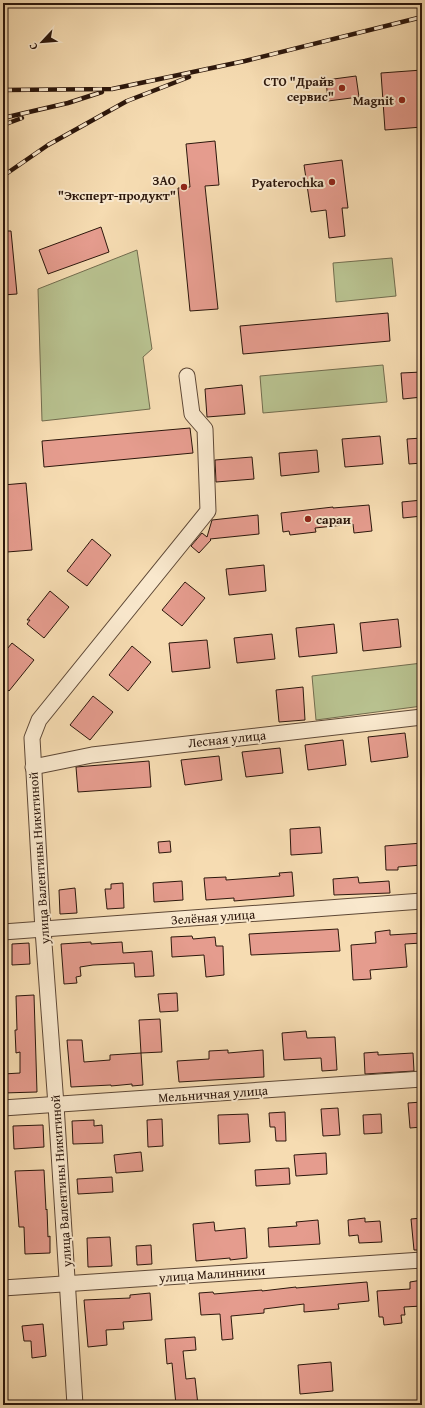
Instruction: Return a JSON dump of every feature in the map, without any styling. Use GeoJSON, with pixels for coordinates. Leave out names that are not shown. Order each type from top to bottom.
{"type":"FeatureCollection","features":[{"type":"Feature","properties":{"kind":"street","name":"улица Валентины Никитиной"},"geometry":{"type":"LineString","coordinates":[[75,1405],[68,1283],[43,930],[32,738],[39,720],[208,511],[205,429],[192,414],[187,376]]}},
{"type":"Feature","properties":{"kind":"street","name":"Лесная улица"},"geometry":{"type":"LineString","coordinates":[[33,767],[92,754],[422,717]]}},
{"type":"Feature","properties":{"kind":"street","name":"Зелёная улица"},"geometry":{"type":"LineString","coordinates":[[3,932],[422,901]]}},
{"type":"Feature","properties":{"kind":"street","name":"Мельничная улица"},"geometry":{"type":"LineString","coordinates":[[3,1108],[422,1079]]}},
{"type":"Feature","properties":{"kind":"street","name":"улица Малинники"},"geometry":{"type":"LineString","coordinates":[[3,1288],[422,1260]]}},
{"type":"Feature","properties":{"kind":"green space"},"geometry":{"type":"Polygon","coordinates":[[[137,250],[152,349],[143,357],[150,409],[42,421],[38,289],[137,250]]]}},
{"type":"Feature","properties":{"kind":"green space"},"geometry":{"type":"Polygon","coordinates":[[[392,258],[396,296],[336,302],[333,263],[392,258]]]}},
{"type":"Feature","properties":{"kind":"green space"},"geometry":{"type":"Polygon","coordinates":[[[383,365],[387,402],[263,413],[260,376],[383,365]]]}},
{"type":"Feature","properties":{"kind":"green space"},"geometry":{"type":"Polygon","coordinates":[[[422,663],[422,706],[316,720],[312,676],[422,663]]]}},
{"type":"Feature","properties":{"kind":"building","name":"Magnit"},"geometry":{"type":"Polygon","coordinates":[[[422,70],[422,127],[385,130],[381,73],[422,70]]]}},
{"type":"Feature","properties":{"kind":"building","name":"СТО \"Драйв сервис\""},"geometry":{"type":"Polygon","coordinates":[[[356,76],[359,97],[328,101],[326,80],[356,76]]]}},
{"type":"Feature","properties":{"kind":"building"},"geometry":{"type":"Polygon","coordinates":[[[215,141],[219,185],[205,186],[218,309],[190,311],[178,188],[190,187],[186,144],[215,141]]]}},
{"type":"Feature","properties":{"kind":"building"},"geometry":{"type":"Polygon","coordinates":[[[342,160],[348,208],[342,208],[345,236],[329,238],[326,210],[311,212],[304,165],[342,160]]]}},
{"type":"Feature","properties":{"kind":"building"},"geometry":{"type":"Polygon","coordinates":[[[101,227],[109,252],[48,274],[39,250],[101,227]]]}},
{"type":"Feature","properties":{"kind":"building"},"geometry":{"type":"Polygon","coordinates":[[[3,231],[11,231],[17,294],[3,295],[3,231]]]}},
{"type":"Feature","properties":{"kind":"building"},"geometry":{"type":"Polygon","coordinates":[[[388,313],[390,341],[243,354],[240,326],[388,313]]]}},
{"type":"Feature","properties":{"kind":"building"},"geometry":{"type":"Polygon","coordinates":[[[422,372],[422,397],[403,399],[401,373],[422,372]]]}},
{"type":"Feature","properties":{"kind":"building"},"geometry":{"type":"Polygon","coordinates":[[[242,385],[245,414],[207,417],[205,389],[242,385]]]}},
{"type":"Feature","properties":{"kind":"building"},"geometry":{"type":"Polygon","coordinates":[[[190,428],[193,453],[44,467],[42,441],[190,428]]]}},
{"type":"Feature","properties":{"kind":"building"},"geometry":{"type":"Polygon","coordinates":[[[380,436],[383,464],[345,467],[342,439],[380,436]]]}},
{"type":"Feature","properties":{"kind":"building"},"geometry":{"type":"Polygon","coordinates":[[[422,438],[422,463],[409,464],[407,439],[422,438]]]}},
{"type":"Feature","properties":{"kind":"building"},"geometry":{"type":"Polygon","coordinates":[[[317,450],[319,472],[281,476],[279,453],[317,450]]]}},
{"type":"Feature","properties":{"kind":"building"},"geometry":{"type":"Polygon","coordinates":[[[252,457],[254,479],[216,482],[215,460],[252,457]]]}},
{"type":"Feature","properties":{"kind":"building"},"geometry":{"type":"Polygon","coordinates":[[[26,483],[32,550],[7,552],[3,508],[3,485],[26,483]]]}},
{"type":"Feature","properties":{"kind":"building"},"geometry":{"type":"Polygon","coordinates":[[[422,500],[422,516],[403,518],[402,502],[422,500]]]}},
{"type":"Feature","properties":{"kind":"building"},"geometry":{"type":"Polygon","coordinates":[[[369,505],[372,531],[354,533],[353,524],[315,528],[316,532],[290,535],[289,531],[283,532],[281,513],[333,507],[369,505]]]}},
{"type":"Feature","properties":{"kind":"building"},"geometry":{"type":"Polygon","coordinates":[[[258,515],[259,534],[210,539],[211,540],[199,553],[191,546],[202,533],[207,537],[212,520],[258,515]]]}},
{"type":"Feature","properties":{"kind":"building"},"geometry":{"type":"Polygon","coordinates":[[[92,539],[111,555],[87,586],[67,571],[92,539]]]}},
{"type":"Feature","properties":{"kind":"building"},"geometry":{"type":"Polygon","coordinates":[[[264,565],[266,591],[229,595],[226,569],[264,565]]]}},
{"type":"Feature","properties":{"kind":"building"},"geometry":{"type":"Polygon","coordinates":[[[185,582],[205,598],[182,626],[162,610],[185,582]]]}},
{"type":"Feature","properties":{"kind":"building"},"geometry":{"type":"Polygon","coordinates":[[[50,591],[69,607],[44,638],[27,624],[30,620],[27,620],[50,591]]]}},
{"type":"Feature","properties":{"kind":"building"},"geometry":{"type":"Polygon","coordinates":[[[398,619],[401,647],[363,651],[360,623],[398,619]]]}},
{"type":"Feature","properties":{"kind":"building"},"geometry":{"type":"Polygon","coordinates":[[[334,624],[337,653],[299,657],[296,628],[334,624]]]}},
{"type":"Feature","properties":{"kind":"building"},"geometry":{"type":"Polygon","coordinates":[[[272,634],[275,659],[237,663],[234,638],[272,634]]]}},
{"type":"Feature","properties":{"kind":"building"},"geometry":{"type":"Polygon","coordinates":[[[207,640],[210,668],[172,672],[169,643],[207,640]]]}},
{"type":"Feature","properties":{"kind":"building"},"geometry":{"type":"Polygon","coordinates":[[[12,643],[34,660],[9,691],[3,686],[3,654],[12,643]]]}},
{"type":"Feature","properties":{"kind":"building"},"geometry":{"type":"Polygon","coordinates":[[[132,646],[151,662],[128,691],[109,675],[132,646]]]}},
{"type":"Feature","properties":{"kind":"building"},"geometry":{"type":"Polygon","coordinates":[[[303,687],[305,720],[279,722],[276,690],[303,687]]]}},
{"type":"Feature","properties":{"kind":"building"},"geometry":{"type":"Polygon","coordinates":[[[93,696],[113,712],[90,740],[70,725],[93,696]]]}},
{"type":"Feature","properties":{"kind":"building"},"geometry":{"type":"Polygon","coordinates":[[[405,733],[408,757],[371,762],[368,737],[405,733]]]}},
{"type":"Feature","properties":{"kind":"building"},"geometry":{"type":"Polygon","coordinates":[[[343,740],[346,765],[308,770],[305,745],[343,740]]]}},
{"type":"Feature","properties":{"kind":"building"},"geometry":{"type":"Polygon","coordinates":[[[280,748],[283,773],[246,777],[242,752],[280,748]]]}},
{"type":"Feature","properties":{"kind":"building"},"geometry":{"type":"Polygon","coordinates":[[[219,756],[222,780],[185,785],[181,760],[219,756]]]}},
{"type":"Feature","properties":{"kind":"building"},"geometry":{"type":"Polygon","coordinates":[[[149,761],[151,787],[78,792],[76,767],[149,761]]]}},
{"type":"Feature","properties":{"kind":"building"},"geometry":{"type":"Polygon","coordinates":[[[320,827],[322,853],[291,855],[290,829],[320,827]]]}},
{"type":"Feature","properties":{"kind":"building"},"geometry":{"type":"Polygon","coordinates":[[[170,841],[171,852],[159,853],[158,842],[170,841]]]}},
{"type":"Feature","properties":{"kind":"building"},"geometry":{"type":"Polygon","coordinates":[[[422,843],[422,865],[398,867],[398,870],[386,870],[385,846],[422,843]]]}},
{"type":"Feature","properties":{"kind":"building"},"geometry":{"type":"Polygon","coordinates":[[[292,872],[294,896],[234,901],[234,898],[206,900],[204,878],[226,877],[226,880],[280,876],[279,873],[292,872]]]}},
{"type":"Feature","properties":{"kind":"building"},"geometry":{"type":"Polygon","coordinates":[[[358,877],[359,883],[389,881],[390,893],[334,895],[333,879],[358,877]]]}},
{"type":"Feature","properties":{"kind":"building"},"geometry":{"type":"Polygon","coordinates":[[[182,881],[183,900],[154,902],[153,883],[182,881]]]}},
{"type":"Feature","properties":{"kind":"building"},"geometry":{"type":"Polygon","coordinates":[[[123,883],[124,908],[107,909],[105,889],[111,889],[111,884],[123,883]]]}},
{"type":"Feature","properties":{"kind":"building"},"geometry":{"type":"Polygon","coordinates":[[[75,888],[77,913],[60,914],[59,890],[75,888]]]}},
{"type":"Feature","properties":{"kind":"building"},"geometry":{"type":"Polygon","coordinates":[[[338,929],[340,951],[251,955],[249,934],[338,929]]]}},
{"type":"Feature","properties":{"kind":"building"},"geometry":{"type":"Polygon","coordinates":[[[390,930],[390,935],[422,933],[422,943],[405,944],[407,967],[370,970],[371,979],[353,980],[351,945],[376,943],[375,932],[390,930]]]}},
{"type":"Feature","properties":{"kind":"building"},"geometry":{"type":"Polygon","coordinates":[[[192,936],[193,939],[215,937],[216,946],[223,946],[224,975],[206,977],[204,955],[172,957],[171,937],[192,936]]]}},
{"type":"Feature","properties":{"kind":"building"},"geometry":{"type":"Polygon","coordinates":[[[91,942],[91,944],[122,942],[123,953],[152,951],[154,976],[135,977],[134,963],[93,965],[80,967],[81,976],[76,977],[77,983],[64,984],[61,944],[91,942]]]}},
{"type":"Feature","properties":{"kind":"building"},"geometry":{"type":"Polygon","coordinates":[[[29,943],[30,964],[12,965],[12,944],[29,943]]]}},
{"type":"Feature","properties":{"kind":"building"},"geometry":{"type":"Polygon","coordinates":[[[177,993],[178,1011],[160,1012],[158,994],[177,993]]]}},
{"type":"Feature","properties":{"kind":"building"},"geometry":{"type":"Polygon","coordinates":[[[34,995],[37,1092],[3,1093],[3,1074],[20,1073],[20,1052],[16,1053],[16,996],[34,995]]]}},
{"type":"Feature","properties":{"kind":"building"},"geometry":{"type":"Polygon","coordinates":[[[160,1019],[162,1052],[141,1053],[139,1020],[160,1019]]]}},
{"type":"Feature","properties":{"kind":"building"},"geometry":{"type":"Polygon","coordinates":[[[306,1031],[307,1038],[335,1037],[337,1070],[322,1071],[321,1058],[284,1060],[282,1033],[306,1031]]]}},
{"type":"Feature","properties":{"kind":"building"},"geometry":{"type":"Polygon","coordinates":[[[67,1040],[82,1040],[84,1062],[110,1060],[110,1055],[141,1053],[143,1085],[132,1086],[132,1084],[71,1087],[67,1040]]]}},
{"type":"Feature","properties":{"kind":"building"},"geometry":{"type":"Polygon","coordinates":[[[228,1050],[228,1053],[263,1050],[264,1077],[179,1082],[177,1061],[209,1059],[209,1051],[228,1050]]]}},
{"type":"Feature","properties":{"kind":"building"},"geometry":{"type":"Polygon","coordinates":[[[378,1052],[378,1055],[413,1053],[414,1071],[365,1074],[364,1053],[378,1052]]]}},
{"type":"Feature","properties":{"kind":"building"},"geometry":{"type":"Polygon","coordinates":[[[422,1102],[422,1127],[410,1128],[408,1103],[422,1102]]]}},
{"type":"Feature","properties":{"kind":"building"},"geometry":{"type":"Polygon","coordinates":[[[338,1108],[340,1135],[323,1136],[321,1109],[338,1108]]]}},
{"type":"Feature","properties":{"kind":"building"},"geometry":{"type":"Polygon","coordinates":[[[285,1112],[286,1141],[276,1141],[275,1127],[270,1127],[269,1113],[285,1112]]]}},
{"type":"Feature","properties":{"kind":"building"},"geometry":{"type":"Polygon","coordinates":[[[248,1114],[250,1142],[219,1144],[218,1115],[248,1114]]]}},
{"type":"Feature","properties":{"kind":"building"},"geometry":{"type":"Polygon","coordinates":[[[381,1114],[382,1133],[364,1134],[363,1115],[381,1114]]]}},
{"type":"Feature","properties":{"kind":"building"},"geometry":{"type":"Polygon","coordinates":[[[162,1119],[163,1146],[148,1147],[147,1120],[162,1119]]]}},
{"type":"Feature","properties":{"kind":"building"},"geometry":{"type":"Polygon","coordinates":[[[94,1120],[94,1126],[102,1125],[103,1143],[73,1144],[72,1121],[94,1120]]]}},
{"type":"Feature","properties":{"kind":"building"},"geometry":{"type":"Polygon","coordinates":[[[43,1125],[44,1147],[14,1149],[13,1126],[43,1125]]]}},
{"type":"Feature","properties":{"kind":"building"},"geometry":{"type":"Polygon","coordinates":[[[141,1152],[143,1171],[116,1173],[114,1155],[141,1152]]]}},
{"type":"Feature","properties":{"kind":"building"},"geometry":{"type":"Polygon","coordinates":[[[326,1153],[327,1174],[296,1176],[294,1155],[326,1153]]]}},
{"type":"Feature","properties":{"kind":"building"},"geometry":{"type":"Polygon","coordinates":[[[289,1168],[290,1184],[256,1186],[255,1170],[289,1168]]]}},
{"type":"Feature","properties":{"kind":"building"},"geometry":{"type":"Polygon","coordinates":[[[44,1170],[48,1237],[50,1236],[50,1253],[25,1254],[24,1227],[19,1227],[15,1171],[44,1170]]]}},
{"type":"Feature","properties":{"kind":"building"},"geometry":{"type":"Polygon","coordinates":[[[112,1177],[113,1192],[78,1194],[77,1179],[112,1177]]]}},
{"type":"Feature","properties":{"kind":"building"},"geometry":{"type":"Polygon","coordinates":[[[365,1218],[365,1222],[380,1221],[382,1242],[359,1243],[358,1235],[349,1236],[348,1220],[365,1218]]]}},
{"type":"Feature","properties":{"kind":"building"},"geometry":{"type":"Polygon","coordinates":[[[422,1218],[422,1250],[414,1250],[411,1219],[422,1218]]]}},
{"type":"Feature","properties":{"kind":"building"},"geometry":{"type":"Polygon","coordinates":[[[318,1220],[320,1244],[269,1247],[268,1228],[297,1226],[296,1222],[318,1220]]]}},
{"type":"Feature","properties":{"kind":"building"},"geometry":{"type":"Polygon","coordinates":[[[214,1222],[215,1231],[245,1228],[247,1258],[196,1261],[193,1224],[214,1222]]]}},
{"type":"Feature","properties":{"kind":"building"},"geometry":{"type":"Polygon","coordinates":[[[110,1237],[112,1266],[88,1267],[87,1238],[110,1237]]]}},
{"type":"Feature","properties":{"kind":"building"},"geometry":{"type":"Polygon","coordinates":[[[151,1245],[152,1264],[137,1265],[136,1246],[151,1245]]]}},
{"type":"Feature","properties":{"kind":"building"},"geometry":{"type":"Polygon","coordinates":[[[422,1280],[422,1306],[404,1307],[405,1315],[401,1315],[402,1323],[384,1325],[383,1317],[379,1317],[377,1291],[410,1289],[410,1282],[422,1280]]]}},
{"type":"Feature","properties":{"kind":"building"},"geometry":{"type":"Polygon","coordinates":[[[367,1282],[369,1301],[338,1304],[339,1309],[304,1312],[304,1304],[264,1309],[264,1313],[231,1316],[233,1339],[222,1340],[220,1314],[201,1315],[199,1293],[213,1292],[214,1294],[262,1291],[367,1282]]]}},
{"type":"Feature","properties":{"kind":"building"},"geometry":{"type":"Polygon","coordinates":[[[150,1293],[152,1320],[123,1322],[124,1329],[106,1330],[107,1345],[88,1347],[84,1300],[130,1298],[130,1295],[150,1293]]]}},
{"type":"Feature","properties":{"kind":"building"},"geometry":{"type":"Polygon","coordinates":[[[43,1324],[46,1356],[32,1358],[31,1341],[24,1341],[22,1326],[43,1324]]]}},
{"type":"Feature","properties":{"kind":"building"},"geometry":{"type":"Polygon","coordinates":[[[195,1337],[196,1350],[183,1351],[186,1379],[195,1378],[198,1405],[176,1405],[172,1363],[167,1364],[165,1339],[195,1337]]]}},
{"type":"Feature","properties":{"kind":"building"},"geometry":{"type":"Polygon","coordinates":[[[331,1362],[333,1391],[300,1394],[298,1365],[331,1362]]]}},
{"type":"Feature","properties":{"kind":"railway"},"geometry":{"type":"LineString","coordinates":[[3,90],[112,89],[245,61],[422,17]]}},
{"type":"Feature","properties":{"kind":"railway"},"geometry":{"type":"LineString","coordinates":[[3,176],[48,145],[127,101],[189,77]]}},
{"type":"Feature","properties":{"kind":"railway"},"geometry":{"type":"LineString","coordinates":[[3,118],[68,103],[102,92]]}},
{"type":"Feature","properties":{"kind":"railway"},"geometry":{"type":"LineString","coordinates":[[3,125],[22,118]]}},
{"type":"Feature","properties":{"kind":"place","name":"СТО \"Драйв сервис\""},"geometry":{"type":"Point","coordinates":[342,88]}},
{"type":"Feature","properties":{"kind":"place","name":"Magnit"},"geometry":{"type":"Point","coordinates":[402,100]}},
{"type":"Feature","properties":{"kind":"place","name":"Pyaterochka"},"geometry":{"type":"Point","coordinates":[332,182]}},
{"type":"Feature","properties":{"kind":"place","name":"ЗАО \"Эксперт-продукт\""},"geometry":{"type":"Point","coordinates":[184,187]}},
{"type":"Feature","properties":{"kind":"place","name":"сараи"},"geometry":{"type":"Point","coordinates":[308,519]}}]}
